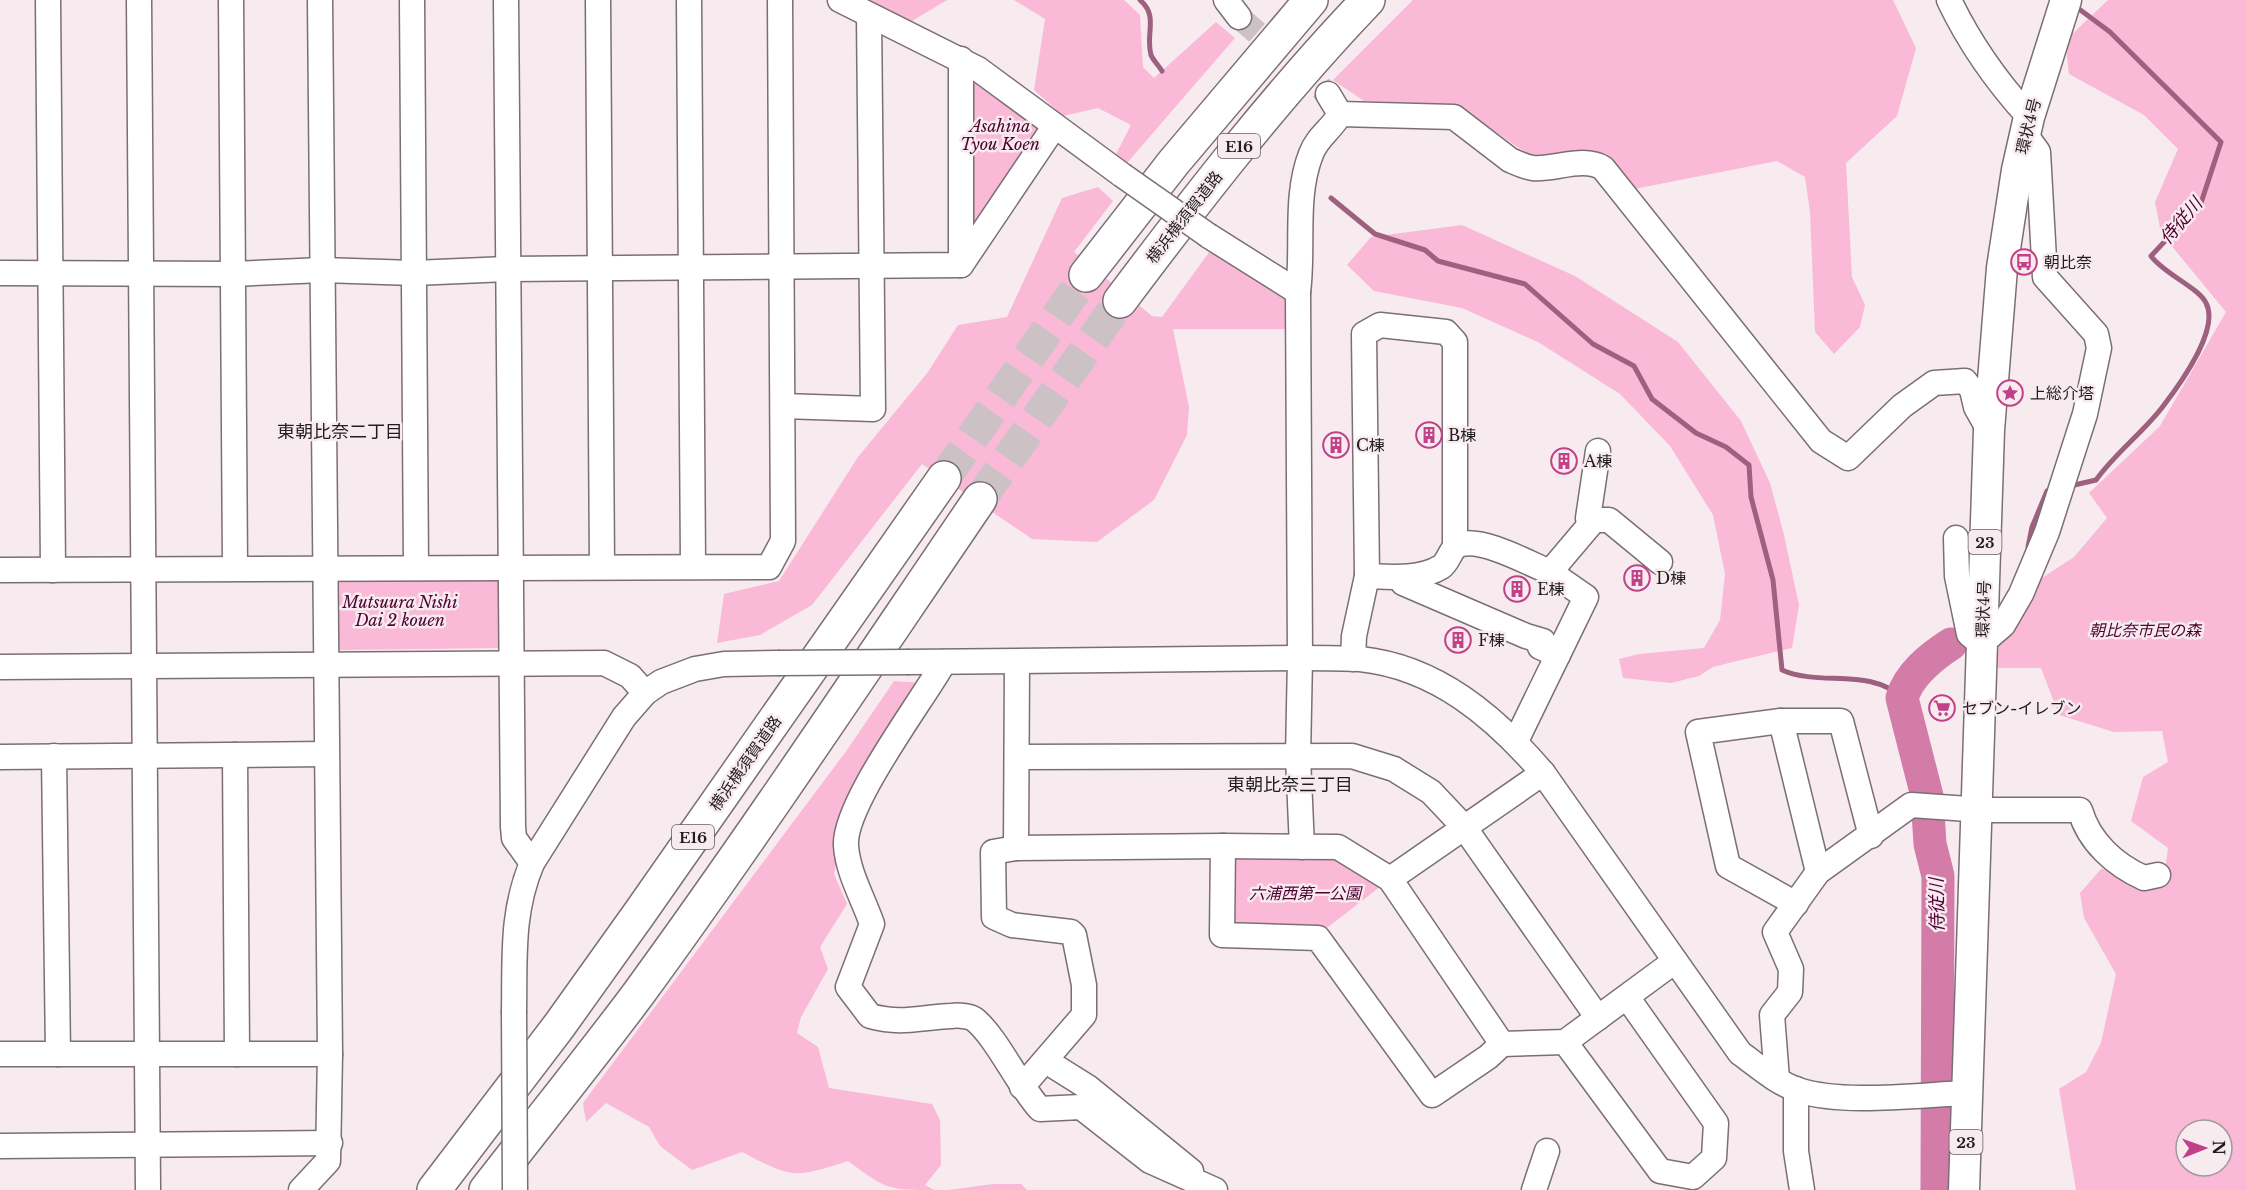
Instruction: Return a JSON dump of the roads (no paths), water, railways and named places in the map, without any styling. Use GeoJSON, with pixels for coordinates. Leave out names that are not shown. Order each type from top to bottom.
{"type":"FeatureCollection","features":[{"type":"Feature","properties":{"kind":"highway","name":"E16"},"geometry":{"type":"LineString","coordinates":[[1086,275],[1174,162],[1311,0]]}},
{"type":"Feature","properties":{"kind":"highway","name":"横浜横須賀道路"},"geometry":{"type":"LineString","coordinates":[[1120,301],[1208,184],[1274,104],[1368,0]]}},
{"type":"Feature","properties":{"kind":"highway","name":"横浜横須賀道路"},"geometry":{"type":"LineString","coordinates":[[434,1190],[559,1026],[633,924],[944,478]]}},
{"type":"Feature","properties":{"kind":"highway","name":"E16"},"geometry":{"type":"LineString","coordinates":[[486,1190],[548,1114],[639,992],[785,786],[980,500]]}},
{"type":"Feature","properties":{"kind":"main road","name":"環状4号"},"geometry":{"type":"LineString","coordinates":[[1964,1190],[1989,430],[2002,268],[2017,171],[2027,126],[2066,0]]}},
{"type":"Feature","properties":{"kind":"street"},"geometry":{"type":"LineString","coordinates":[[48,0],[52,570]]}},
{"type":"Feature","properties":{"kind":"street"},"geometry":{"type":"LineString","coordinates":[[139,0],[148,1190]]}},
{"type":"Feature","properties":{"kind":"street"},"geometry":{"type":"LineString","coordinates":[[231,0],[236,568]]}},
{"type":"Feature","properties":{"kind":"street"},"geometry":{"type":"LineString","coordinates":[[301,1190],[328,1161],[330,1143],[326,754],[327,567],[320,0]]}},
{"type":"Feature","properties":{"kind":"street"},"geometry":{"type":"LineString","coordinates":[[412,0],[416,568]]}},
{"type":"Feature","properties":{"kind":"street"},"geometry":{"type":"LineString","coordinates":[[506,0],[513,827],[514,838],[532,863]]}},
{"type":"Feature","properties":{"kind":"street"},"geometry":{"type":"LineString","coordinates":[[598,0],[602,567]]}},
{"type":"Feature","properties":{"kind":"street"},"geometry":{"type":"LineString","coordinates":[[688,0],[693,566]]}},
{"type":"Feature","properties":{"kind":"street"},"geometry":{"type":"LineString","coordinates":[[0,570],[143,572],[327,567],[769,567],[783,541],[780,0]]}},
{"type":"Feature","properties":{"kind":"street"},"geometry":{"type":"LineString","coordinates":[[840,0],[961,59],[1209,236],[1298,292]]}},
{"type":"Feature","properties":{"kind":"street"},"geometry":{"type":"LineString","coordinates":[[1949,0],[1962,27],[2027,126],[2038,152],[2045,277],[2096,334],[2099,348],[2085,414],[2047,532],[2016,602],[2003,625],[1981,645],[1969,634],[1957,576],[1956,538]]}},
{"type":"Feature","properties":{"kind":"street"},"geometry":{"type":"LineString","coordinates":[[783,406],[873,409],[869,15]]}},
{"type":"Feature","properties":{"kind":"street"},"geometry":{"type":"LineString","coordinates":[[961,59],[961,265]]}},
{"type":"Feature","properties":{"kind":"street"},"geometry":{"type":"LineString","coordinates":[[1302,847],[1298,757],[1300,658],[1298,292],[1305,175],[1311,153],[1334,104],[1454,117],[1510,160],[1532,168],[1592,163],[1603,168],[1821,441],[1848,458],[1902,406],[1934,383],[1965,381],[1972,390],[1976,407],[1989,430]]}},
{"type":"Feature","properties":{"kind":"street"},"geometry":{"type":"LineString","coordinates":[[961,265],[1054,127]]}},
{"type":"Feature","properties":{"kind":"street"},"geometry":{"type":"LineString","coordinates":[[0,273],[233,273],[322,270],[414,273],[507,269],[961,265]]}},
{"type":"Feature","properties":{"kind":"street"},"geometry":{"type":"LineString","coordinates":[[1353,659],[1354,636],[1367,576],[1364,334],[1380,325],[1446,332],[1455,342],[1455,546],[1441,567],[1406,577],[1367,576]]}},
{"type":"Feature","properties":{"kind":"street"},"geometry":{"type":"LineString","coordinates":[[1593,522],[1588,518],[1598,451]]}},
{"type":"Feature","properties":{"kind":"street"},"geometry":{"type":"LineString","coordinates":[[1550,573],[1594,520],[1609,519],[1660,562]]}},
{"type":"Feature","properties":{"kind":"street"},"geometry":{"type":"LineString","coordinates":[[1455,546],[1478,543],[1550,573],[1586,597],[1516,741]]}},
{"type":"Feature","properties":{"kind":"street"},"geometry":{"type":"LineString","coordinates":[[1406,577],[1403,583],[1526,636],[1543,641],[1540,647],[1558,655]]}},
{"type":"Feature","properties":{"kind":"street"},"geometry":{"type":"LineString","coordinates":[[515,1190],[514,1011],[517,912],[522,886],[532,863],[624,717],[645,693],[661,682],[695,669],[724,664],[1300,658],[1353,659],[1413,672],[1463,696],[1516,741],[1543,773],[1740,1053],[1786,1084],[1826,1097],[1967,1094]]}},
{"type":"Feature","properties":{"kind":"street"},"geometry":{"type":"LineString","coordinates":[[944,662],[884,756],[848,826],[846,844],[850,869],[872,924],[848,987],[870,1016],[894,1022],[954,1015],[972,1017],[982,1027],[1022,1087],[1040,1109],[1081,1107],[1150,1161],[1210,1187]]}},
{"type":"Feature","properties":{"kind":"street"},"geometry":{"type":"LineString","coordinates":[[1016,848],[1017,662]]}},
{"type":"Feature","properties":{"kind":"street"},"geometry":{"type":"LineString","coordinates":[[0,667],[604,663],[630,676],[645,693]]}},
{"type":"Feature","properties":{"kind":"street"},"geometry":{"type":"LineString","coordinates":[[1796,904],[1728,866],[1698,732],[1781,721],[1841,721],[1871,836]]}},
{"type":"Feature","properties":{"kind":"street"},"geometry":{"type":"LineString","coordinates":[[1781,721],[1818,872]]}},
{"type":"Feature","properties":{"kind":"street"},"geometry":{"type":"LineString","coordinates":[[0,757],[326,754]]}},
{"type":"Feature","properties":{"kind":"street"},"geometry":{"type":"LineString","coordinates":[[235,755],[237,1054]]}},
{"type":"Feature","properties":{"kind":"street"},"geometry":{"type":"LineString","coordinates":[[54,756],[58,1054]]}},
{"type":"Feature","properties":{"kind":"street"},"geometry":{"type":"LineString","coordinates":[[1017,757],[1352,756],[1394,769],[1431,792],[1464,827],[1598,1018]]}},
{"type":"Feature","properties":{"kind":"street"},"geometry":{"type":"LineString","coordinates":[[1390,879],[1543,773]]}},
{"type":"Feature","properties":{"kind":"street"},"geometry":{"type":"LineString","coordinates":[[1802,1190],[1786,1084],[1772,1015],[1790,992],[1791,969],[1775,932],[1818,872],[1911,805],[2071,812],[2080,810],[2084,822],[2109,856],[2144,878],[2158,875]]}},
{"type":"Feature","properties":{"kind":"street"},"geometry":{"type":"LineString","coordinates":[[1223,846],[1222,935],[1318,938],[1432,1095],[1488,1057],[1502,1044],[1565,1042],[1675,961]]}},
{"type":"Feature","properties":{"kind":"street"},"geometry":{"type":"LineString","coordinates":[[1022,1087],[1084,1015],[1084,985],[1074,935],[1071,932],[1011,925],[994,917],[993,852],[1016,848],[1338,847],[1390,879],[1502,1044]]}},
{"type":"Feature","properties":{"kind":"street"},"geometry":{"type":"LineString","coordinates":[[1565,1042],[1660,1172],[1693,1177],[1714,1158],[1716,1124],[1627,997]]}},
{"type":"Feature","properties":{"kind":"street"},"geometry":{"type":"LineString","coordinates":[[0,1054],[330,1054]]}},
{"type":"Feature","properties":{"kind":"street"},"geometry":{"type":"LineString","coordinates":[[1046,1061],[1089,1088],[1172,1153],[1210,1187]]}},
{"type":"Feature","properties":{"kind":"street"},"geometry":{"type":"LineString","coordinates":[[0,1146],[330,1143]]}},
{"type":"Feature","properties":{"kind":"street"},"geometry":{"type":"LineString","coordinates":[[1534,1190],[1547,1151]]}},
{"type":"Feature","properties":{"kind":"waterway"},"geometry":{"type":"LineString","coordinates":[[1140,0],[1149,12],[1151,55],[1162,71]]}},
{"type":"Feature","properties":{"kind":"waterway","name":"侍従川"},"geometry":{"type":"LineString","coordinates":[[2070,486],[2096,480],[2112,460],[2148,424],[2179,384],[2203,341],[2208,327],[2209,314],[2206,303],[2196,291],[2164,269],[2151,256],[2201,203],[2221,142],[2110,32],[2075,6]]}},
{"type":"Feature","properties":{"kind":"waterway"},"geometry":{"type":"LineString","coordinates":[[1331,198],[1375,234],[1425,250],[1438,261],[1525,284],[1593,344],[1634,366],[1652,399],[1696,433],[1726,447],[1749,465],[1751,497],[1773,580],[1782,670],[1797,675],[1876,683],[1902,698]]}},
{"type":"Feature","properties":{"kind":"waterway","name":"侍従川"},"geometry":{"type":"LineString","coordinates":[[2028,547],[2032,527],[2047,491],[2055,489]]}},
{"type":"Feature","properties":{"kind":"waterway","name":"侍従川"},"geometry":{"type":"LineString","coordinates":[[1937,1190],[1938,876],[1930,844],[1927,796],[1902,698],[1915,674],[1951,644]]}},
{"type":"Feature","properties":{"kind":"tunnel"},"geometry":{"type":"LineString","coordinates":[[1239,17],[1328,94]]}},
{"type":"Feature","properties":{"kind":"tunnel"},"geometry":{"type":"LineString","coordinates":[[944,478],[1086,275]]}},
{"type":"Feature","properties":{"kind":"tunnel"},"geometry":{"type":"LineString","coordinates":[[980,499],[1120,301]]}},
{"type":"Feature","properties":{"kind":"place","name":"朝比奈"},"geometry":{"type":"Point","coordinates":[2024,262]}},
{"type":"Feature","properties":{"kind":"place","name":"上総介塔"},"geometry":{"type":"Point","coordinates":[2010,393]}},
{"type":"Feature","properties":{"kind":"place","name":"B棟"},"geometry":{"type":"Point","coordinates":[1429,435]}},
{"type":"Feature","properties":{"kind":"place","name":"C棟"},"geometry":{"type":"Point","coordinates":[1336,445]}},
{"type":"Feature","properties":{"kind":"place","name":"A棟"},"geometry":{"type":"Point","coordinates":[1564,461]}},
{"type":"Feature","properties":{"kind":"place","name":"D棟"},"geometry":{"type":"Point","coordinates":[1637,578]}},
{"type":"Feature","properties":{"kind":"place","name":"E棟"},"geometry":{"type":"Point","coordinates":[1517,589]}},
{"type":"Feature","properties":{"kind":"place","name":"F棟"},"geometry":{"type":"Point","coordinates":[1458,640]}},
{"type":"Feature","properties":{"kind":"place","name":"セブン-イレブン"},"geometry":{"type":"Point","coordinates":[1942,708]}},
{"type":"Feature","properties":{"kind":"district","name":"東朝比奈二丁目"},"geometry":{"type":"Point","coordinates":[340,432]}},
{"type":"Feature","properties":{"kind":"district","name":"東朝比奈三丁目"},"geometry":{"type":"Point","coordinates":[1290,785]}},
{"type":"Feature","properties":{"kind":"park label","name":"Asahina Tyou Koen"},"geometry":{"type":"Point","coordinates":[1000,135]}},
{"type":"Feature","properties":{"kind":"park label","name":"Mutsuura Nishi Dai 2 kouen"},"geometry":{"type":"Point","coordinates":[400,611]}},
{"type":"Feature","properties":{"kind":"park label","name":"朝比奈市民の森"},"geometry":{"type":"Point","coordinates":[2145,630]}},
{"type":"Feature","properties":{"kind":"park label","name":"六浦西第一公園"},"geometry":{"type":"Point","coordinates":[1305,893]}}]}
